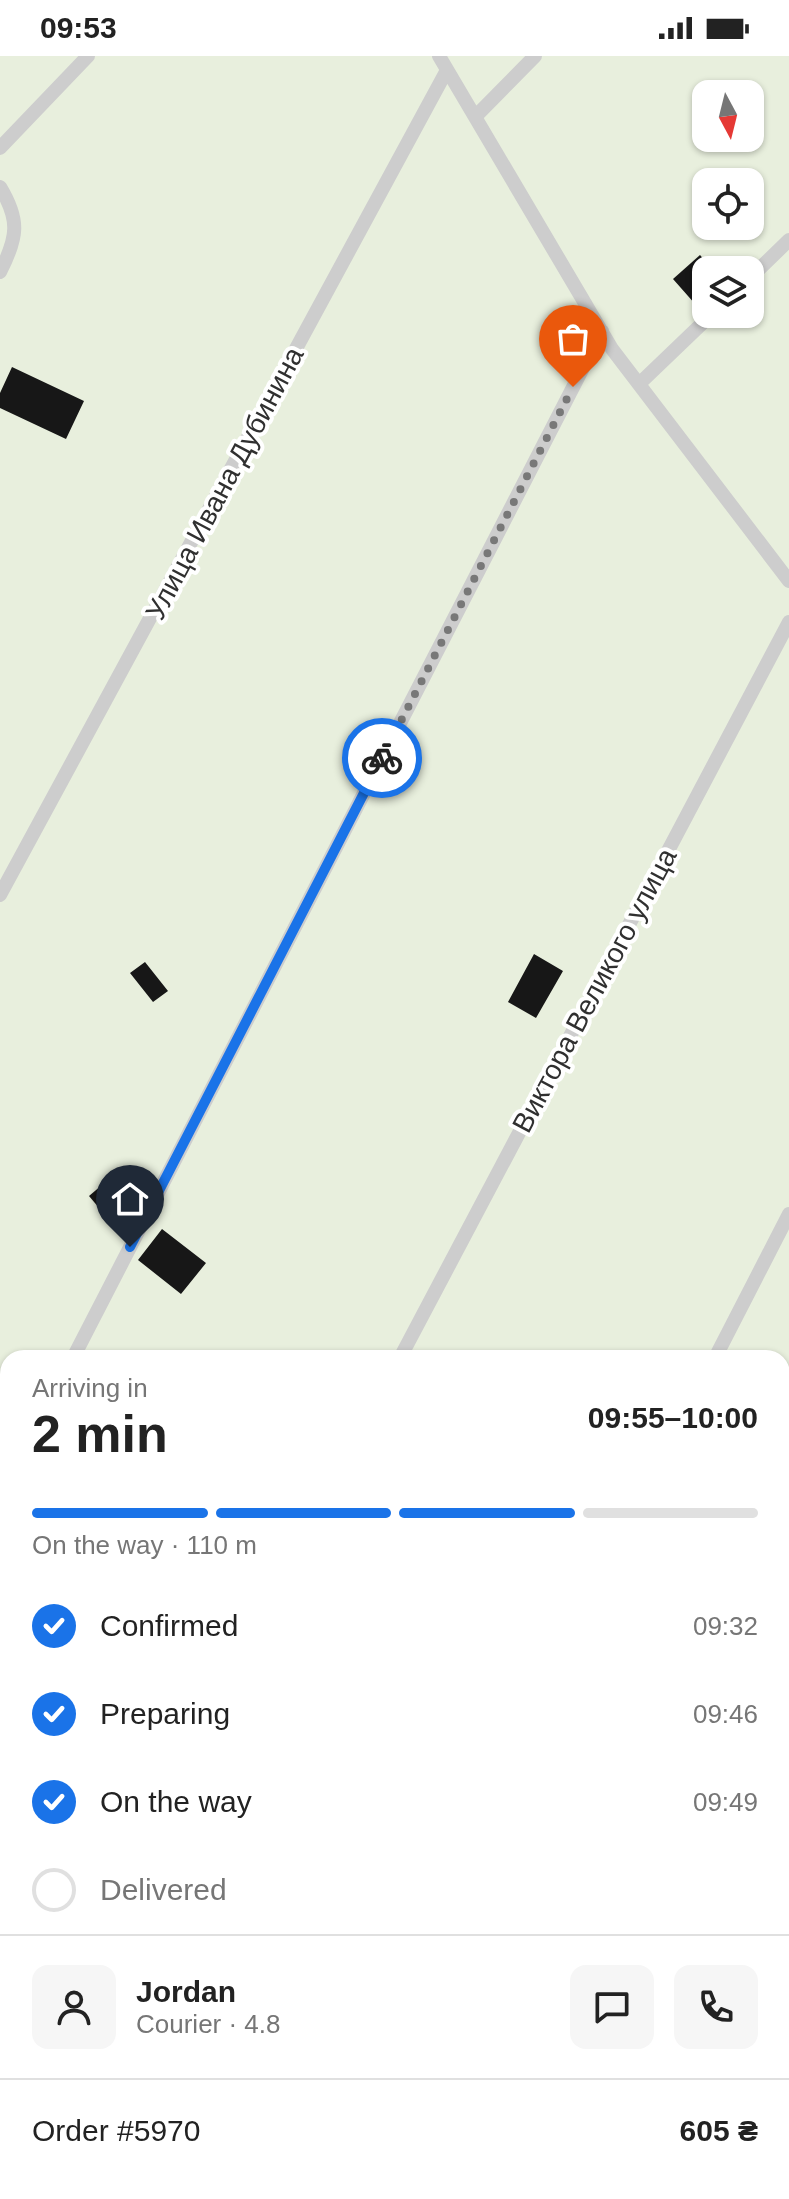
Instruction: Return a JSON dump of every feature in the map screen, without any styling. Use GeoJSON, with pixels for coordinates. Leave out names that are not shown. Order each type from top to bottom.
{"type":"FeatureCollection","features":[{"type":"Feature","properties":{"kind":"lane"},"geometry":{"type":"LineString","coordinates":[[0,148],[88,56]]}},
{"type":"Feature","properties":{"kind":"lane"},"geometry":{"type":"LineString","coordinates":[[439,56],[602,331],[789,581]]}},
{"type":"Feature","properties":{"kind":"lane"},"geometry":{"type":"LineString","coordinates":[[475,117],[535,56]]}},
{"type":"Feature","properties":{"kind":"lane","name":"Улица Ивана Дубинина"},"geometry":{"type":"LineString","coordinates":[[0,895],[447,70]]}},
{"type":"Feature","properties":{"kind":"lane"},"geometry":{"type":"LineString","coordinates":[[0,187],[15,213],[12,249],[0,272]]}},
{"type":"Feature","properties":{"kind":"lane"},"geometry":{"type":"LineString","coordinates":[[764,264],[789,240]]}},
{"type":"Feature","properties":{"kind":"lane"},"geometry":{"type":"LineString","coordinates":[[639,384],[697,328]]}},
{"type":"Feature","properties":{"kind":"lane"},"geometry":{"type":"LineString","coordinates":[[77,1350],[602,331]]}},
{"type":"Feature","properties":{"kind":"lane","name":"Виктора Великого улица"},"geometry":{"type":"LineString","coordinates":[[404,1350],[789,622]]}},
{"type":"Feature","properties":{"kind":"lane"},"geometry":{"type":"LineString","coordinates":[[719,1350],[789,1214]]}},
{"type":"Feature","properties":{"kind":"green space"},"geometry":{"type":"Polygon","coordinates":[[[0,56],[789,56],[789,1350],[0,1350],[0,56]]]}},
{"type":"Feature","properties":{"kind":"building"},"geometry":{"type":"Polygon","coordinates":[[[692,262],[692,301],[673,279],[692,262]]]}},
{"type":"Feature","properties":{"kind":"building"},"geometry":{"type":"Polygon","coordinates":[[[12,367],[84,401],[66,439],[0,408],[0,393],[12,367]]]}},
{"type":"Feature","properties":{"kind":"building"},"geometry":{"type":"Polygon","coordinates":[[[534,954],[563,971],[536,1018],[508,1002],[534,954]]]}},
{"type":"Feature","properties":{"kind":"building"},"geometry":{"type":"Polygon","coordinates":[[[145,962],[168,991],[153,1002],[130,973],[145,962]]]}},
{"type":"Feature","properties":{"kind":"building"},"geometry":{"type":"Polygon","coordinates":[[[115,1174],[142,1206],[116,1228],[89,1196],[115,1174]]]}},
{"type":"Feature","properties":{"kind":"building"},"geometry":{"type":"Polygon","coordinates":[[[162,1229],[206,1263],[181,1294],[138,1260],[162,1229]]]}},
{"type":"Feature","properties":{"kind":"way so far"},"geometry":{"type":"LineString","coordinates":[[382,758],[573,387]]}},
{"type":"Feature","properties":{"kind":"route"},"geometry":{"type":"LineString","coordinates":[[130,1247],[382,758]]}}]}
